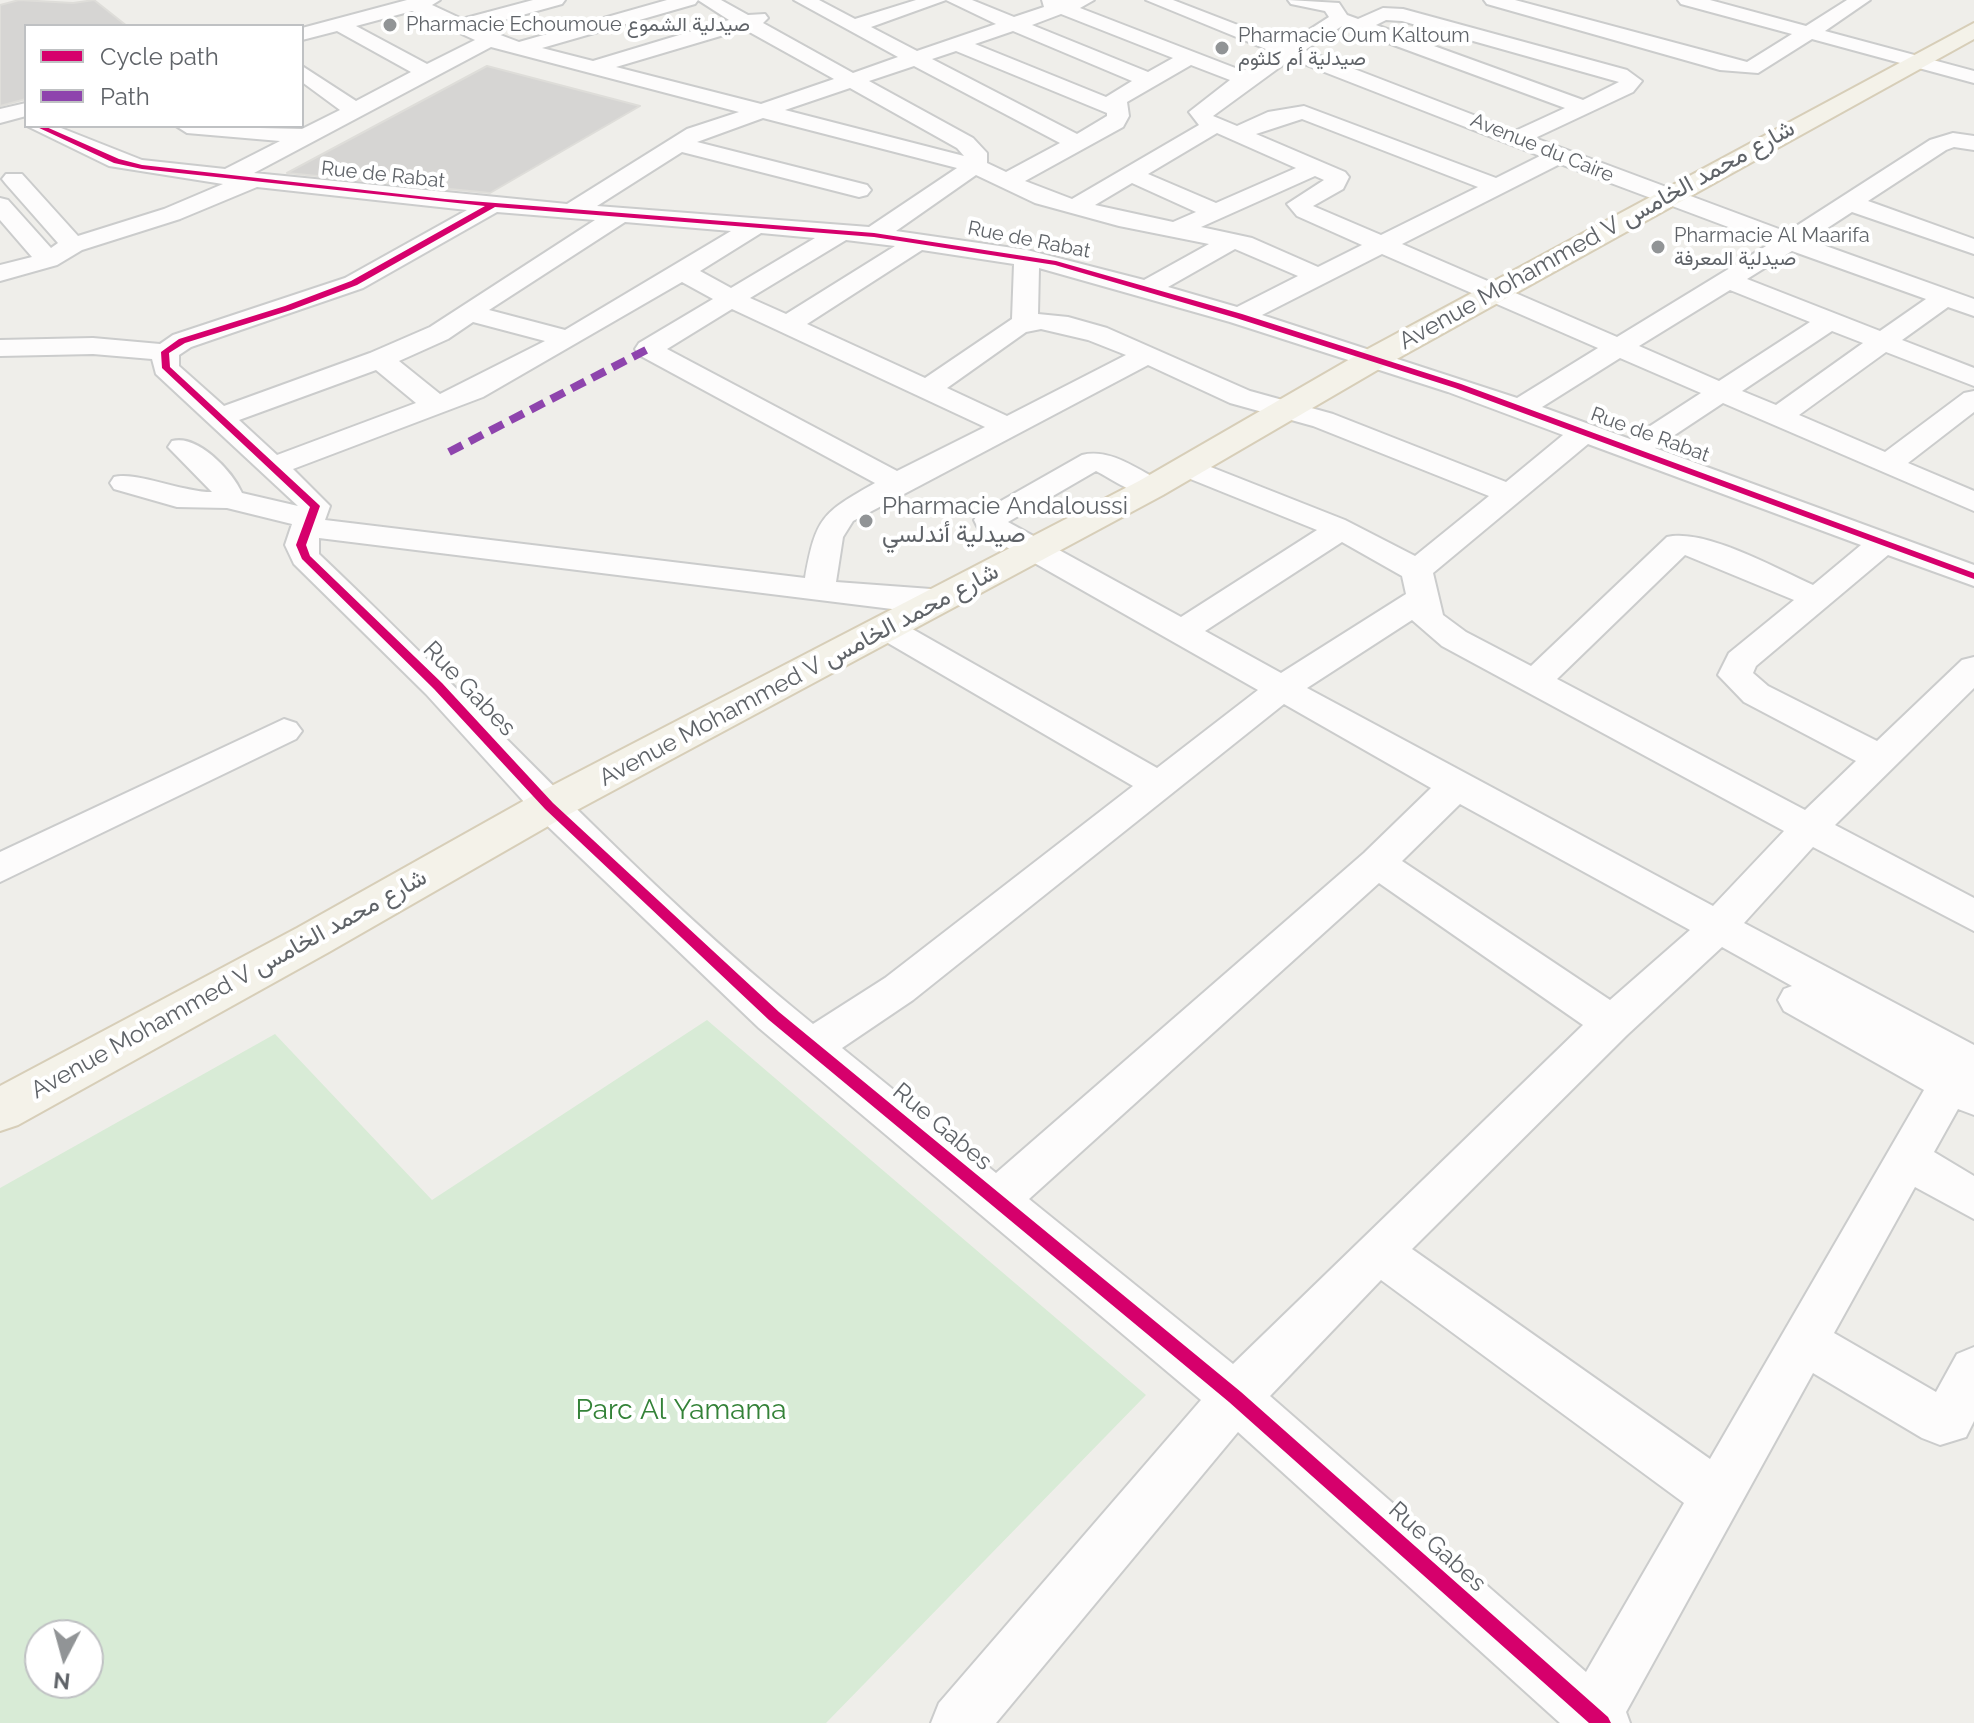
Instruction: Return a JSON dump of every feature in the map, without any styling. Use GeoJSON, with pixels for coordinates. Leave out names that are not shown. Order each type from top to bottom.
{"type":"FeatureCollection","features":[{"type":"Feature","properties":{"kind":"main road","name":"Avenue Mohammed V شارع محمد الخامس"},"geometry":{"type":"LineString","coordinates":[[0,1110],[313,940],[549,806],[1027,556],[1188,468],[1375,358],[1974,30]]}},
{"type":"Feature","properties":{"kind":"street"},"geometry":{"type":"LineString","coordinates":[[362,0],[386,12]]}},
{"type":"Feature","properties":{"kind":"street"},"geometry":{"type":"LineString","coordinates":[[459,26],[555,0]]}},
{"type":"Feature","properties":{"kind":"street"},"geometry":{"type":"LineString","coordinates":[[521,48],[688,0]]}},
{"type":"Feature","properties":{"kind":"street"},"geometry":{"type":"LineString","coordinates":[[707,0],[855,79],[965,143],[976,153],[975,166]]}},
{"type":"Feature","properties":{"kind":"street"},"geometry":{"type":"LineString","coordinates":[[854,26],[936,0]]}},
{"type":"Feature","properties":{"kind":"street"},"geometry":{"type":"LineString","coordinates":[[955,0],[1148,80]]}},
{"type":"Feature","properties":{"kind":"street","name":"Avenue du Caire"},"geometry":{"type":"LineString","coordinates":[[1156,0],[1291,49],[1667,197],[1974,308]]}},
{"type":"Feature","properties":{"kind":"street"},"geometry":{"type":"LineString","coordinates":[[1298,0],[1344,13],[1582,107]]}},
{"type":"Feature","properties":{"kind":"street"},"geometry":{"type":"LineString","coordinates":[[1494,0],[1751,69],[1860,0]]}},
{"type":"Feature","properties":{"kind":"street"},"geometry":{"type":"LineString","coordinates":[[1688,0],[1974,77]]}},
{"type":"Feature","properties":{"kind":"street"},"geometry":{"type":"LineString","coordinates":[[1673,49],[1754,0]]}},
{"type":"Feature","properties":{"kind":"street"},"geometry":{"type":"LineString","coordinates":[[592,68],[810,1],[1075,142]]}},
{"type":"Feature","properties":{"kind":"street"},"geometry":{"type":"LineString","coordinates":[[304,33],[422,2],[459,26],[489,40],[975,166],[1005,182],[1075,207],[1231,241],[1318,276]]}},
{"type":"Feature","properties":{"kind":"street"},"geometry":{"type":"LineString","coordinates":[[572,211],[677,144],[711,128],[1013,25],[1063,2],[1245,79]]}},
{"type":"Feature","properties":{"kind":"street"},"geometry":{"type":"LineString","coordinates":[[1563,19],[1588,6]]}},
{"type":"Feature","properties":{"kind":"street"},"geometry":{"type":"LineString","coordinates":[[1518,138],[1626,88],[1632,81],[1620,74],[1403,15],[1344,13],[1200,112],[1205,120],[1337,177],[1337,181],[1302,202],[1301,208],[1974,502]]}},
{"type":"Feature","properties":{"kind":"street"},"geometry":{"type":"LineString","coordinates":[[339,24],[426,72]]}},
{"type":"Feature","properties":{"kind":"street"},"geometry":{"type":"LineString","coordinates":[[226,178],[489,40]]}},
{"type":"Feature","properties":{"kind":"street"},"geometry":{"type":"LineString","coordinates":[[956,44],[1116,109]]}},
{"type":"Feature","properties":{"kind":"street"},"geometry":{"type":"LineString","coordinates":[[1005,182],[1115,122],[1118,116],[1116,99],[1190,57]]}},
{"type":"Feature","properties":{"kind":"street"},"geometry":{"type":"LineString","coordinates":[[304,75],[354,110]]}},
{"type":"Feature","properties":{"kind":"street"},"geometry":{"type":"LineString","coordinates":[[983,93],[1032,75]]}},
{"type":"Feature","properties":{"kind":"street"},"geometry":{"type":"LineString","coordinates":[[1,115],[24,109]]}},
{"type":"Feature","properties":{"kind":"street"},"geometry":{"type":"LineString","coordinates":[[1239,133],[1276,117],[1304,112],[1496,186]]}},
{"type":"Feature","properties":{"kind":"street"},"geometry":{"type":"LineString","coordinates":[[1,115],[24,121]]}},
{"type":"Feature","properties":{"kind":"street"},"geometry":{"type":"LineString","coordinates":[[1075,207],[1217,124]]}},
{"type":"Feature","properties":{"kind":"street","name":"Rue de Rabat"},"geometry":{"type":"LineString","coordinates":[[43,128],[117,161],[226,178],[493,205],[874,235],[1027,257],[1149,288],[1375,358],[1521,408],[1974,576]]}},
{"type":"Feature","properties":{"kind":"street"},"geometry":{"type":"LineString","coordinates":[[210,128],[303,136]]}},
{"type":"Feature","properties":{"kind":"street"},"geometry":{"type":"LineString","coordinates":[[1521,408],[1789,242],[1943,142],[1974,143]]}},
{"type":"Feature","properties":{"kind":"street"},"geometry":{"type":"LineString","coordinates":[[677,144],[859,190]]}},
{"type":"Feature","properties":{"kind":"street"},"geometry":{"type":"LineString","coordinates":[[1239,316],[1560,155]]}},
{"type":"Feature","properties":{"kind":"street"},"geometry":{"type":"LineString","coordinates":[[874,235],[975,166]]}},
{"type":"Feature","properties":{"kind":"street"},"geometry":{"type":"LineString","coordinates":[[1175,230],[1316,167]]}},
{"type":"Feature","properties":{"kind":"street"},"geometry":{"type":"LineString","coordinates":[[1132,175],[1217,212]]}},
{"type":"Feature","properties":{"kind":"street"},"geometry":{"type":"LineString","coordinates":[[14,179],[73,245]]}},
{"type":"Feature","properties":{"kind":"street"},"geometry":{"type":"LineString","coordinates":[[0,273],[48,260],[73,245],[164,216],[252,181]]}},
{"type":"Feature","properties":{"kind":"street"},"geometry":{"type":"LineString","coordinates":[[1850,203],[1962,243],[1974,222]]}},
{"type":"Feature","properties":{"kind":"street"},"geometry":{"type":"LineString","coordinates":[[0,205],[48,260]]}},
{"type":"Feature","properties":{"kind":"street"},"geometry":{"type":"LineString","coordinates":[[0,348],[93,346],[165,352],[182,341],[288,308],[354,283],[493,205]]}},
{"type":"Feature","properties":{"kind":"street"},"geometry":{"type":"LineString","coordinates":[[218,418],[380,359],[439,333],[622,214]]}},
{"type":"Feature","properties":{"kind":"street"},"geometry":{"type":"LineString","coordinates":[[272,467],[437,406],[569,339],[758,225]]}},
{"type":"Feature","properties":{"kind":"street"},"geometry":{"type":"LineString","coordinates":[[842,232],[648,349],[897,483]]}},
{"type":"Feature","properties":{"kind":"street"},"geometry":{"type":"LineString","coordinates":[[787,325],[919,241]]}},
{"type":"Feature","properties":{"kind":"street"},"geometry":{"type":"LineString","coordinates":[[1149,288],[1231,241]]}},
{"type":"Feature","properties":{"kind":"street"},"geometry":{"type":"LineString","coordinates":[[1025,322],[1027,257]]}},
{"type":"Feature","properties":{"kind":"street"},"geometry":{"type":"LineString","coordinates":[[683,272],[731,299],[1008,427]]}},
{"type":"Feature","properties":{"kind":"street"},"geometry":{"type":"LineString","coordinates":[[1728,280],[1974,378]]}},
{"type":"Feature","properties":{"kind":"street"},"geometry":{"type":"LineString","coordinates":[[1778,417],[1944,298]]}},
{"type":"Feature","properties":{"kind":"street"},"geometry":{"type":"LineString","coordinates":[[469,313],[569,339]]}},
{"type":"Feature","properties":{"kind":"street"},"geometry":{"type":"LineString","coordinates":[[1633,450],[1829,321]]}},
{"type":"Feature","properties":{"kind":"street"},"geometry":{"type":"LineString","coordinates":[[927,390],[1025,322],[1058,324],[1147,355],[1242,398],[1289,410],[1510,494]]}},
{"type":"Feature","properties":{"kind":"street"},"geometry":{"type":"LineString","coordinates":[[165,352],[166,368],[272,467],[309,517]]}},
{"type":"Feature","properties":{"kind":"street"},"geometry":{"type":"LineString","coordinates":[[821,577],[834,524],[841,515],[897,483],[1147,355]]}},
{"type":"Feature","properties":{"kind":"street"},"geometry":{"type":"LineString","coordinates":[[380,359],[437,406]]}},
{"type":"Feature","properties":{"kind":"street"},"geometry":{"type":"LineString","coordinates":[[1888,464],[1974,399]]}},
{"type":"Feature","properties":{"kind":"street"},"geometry":{"type":"LineString","coordinates":[[811,1047],[899,989],[1420,584],[1510,494],[1584,432]]}},
{"type":"Feature","properties":{"kind":"street"},"geometry":{"type":"LineString","coordinates":[[182,447],[223,483],[230,499]]}},
{"type":"Feature","properties":{"kind":"street"},"geometry":{"type":"LineString","coordinates":[[1151,488],[1102,462],[1092,461],[989,520],[1027,556],[1447,794],[1708,935],[1967,1069],[1907,1159],[1718,1496],[1598,1719]]}},
{"type":"Feature","properties":{"kind":"street"},"geometry":{"type":"LineString","coordinates":[[1188,468],[1339,530],[1420,584],[1428,620],[1437,627],[1534,682],[1811,826],[1974,916]]}},
{"type":"Feature","properties":{"kind":"street"},"geometry":{"type":"LineString","coordinates":[[125,483],[167,499],[208,503],[230,499],[257,509],[309,517],[821,577],[892,599],[947,598]]}},
{"type":"Feature","properties":{"kind":"street","name":"Rue Gabes"},"geometry":{"type":"LineString","coordinates":[[309,517],[301,551],[305,557],[438,686],[549,806],[811,1047],[1235,1397],[1598,1719]]}},
{"type":"Feature","properties":{"kind":"street"},"geometry":{"type":"LineString","coordinates":[[1184,630],[1339,530]]}},
{"type":"Feature","properties":{"kind":"street"},"geometry":{"type":"LineString","coordinates":[[1880,758],[1756,694],[1735,675],[1741,661],[1883,543]]}},
{"type":"Feature","properties":{"kind":"street"},"geometry":{"type":"LineString","coordinates":[[1534,682],[1678,544],[1702,549],[1816,598]]}},
{"type":"Feature","properties":{"kind":"street"},"geometry":{"type":"LineString","coordinates":[[1027,556],[1184,630],[1274,695]]}},
{"type":"Feature","properties":{"kind":"street"},"geometry":{"type":"LineString","coordinates":[[888,629],[1160,786]]}},
{"type":"Feature","properties":{"kind":"street"},"geometry":{"type":"LineString","coordinates":[[959,1723],[1235,1397],[1378,1251],[1612,1023],[1708,935],[1811,826],[1974,668]]}},
{"type":"Feature","properties":{"kind":"street"},"geometry":{"type":"LineString","coordinates":[[0,868],[284,731]]}},
{"type":"Feature","properties":{"kind":"street"},"geometry":{"type":"LineString","coordinates":[[997,1200],[1377,863],[1447,794]]}},
{"type":"Feature","properties":{"kind":"street"},"geometry":{"type":"LineString","coordinates":[[1377,863],[1612,1023]]}},
{"type":"Feature","properties":{"kind":"street"},"geometry":{"type":"LineString","coordinates":[[1907,1159],[1974,1199]]}},
{"type":"Feature","properties":{"kind":"street"},"geometry":{"type":"LineString","coordinates":[[1378,1251],[1718,1496]]}},
{"type":"Feature","properties":{"kind":"street"},"geometry":{"type":"LineString","coordinates":[[1805,1342],[1940,1421],[1948,1420],[1953,1413],[1974,1370]]}},
{"type":"Feature","properties":{"kind":"green space","name":"Parc Al Yamama"},"geometry":{"type":"Polygon","coordinates":[[[707,1020],[1146,1395],[826,1723],[0,1723],[0,1188],[275,1034],[432,1200],[707,1020]]]}},
{"type":"Feature","properties":{"kind":"building"},"geometry":{"type":"Polygon","coordinates":[[[19,0],[73,3],[94,0],[124,24],[24,24],[24,100],[0,106],[0,5],[19,0]]]}},
{"type":"Feature","properties":{"kind":"building"},"geometry":{"type":"Polygon","coordinates":[[[487,66],[640,106],[490,193],[287,173],[487,66]]]}},
{"type":"Feature","properties":{"kind":"marked path"},"geometry":{"type":"LineString","coordinates":[[449,452],[648,349]]}},
{"type":"Feature","properties":{"kind":"cycle path"},"geometry":{"type":"LineString","coordinates":[[43,128],[117,161],[142,167],[445,201],[874,235],[1056,263],[1239,316],[1458,386],[1974,576]]}},
{"type":"Feature","properties":{"kind":"cycle path"},"geometry":{"type":"LineString","coordinates":[[493,205],[354,283],[288,308],[182,341],[165,352],[166,368],[315,506],[301,545],[305,557],[438,686],[549,806],[774,1016],[1235,1397],[1602,1723]]}},
{"type":"Feature","properties":{"kind":"place","name":"Pharmacie Echoumoue صيدلية الشموع"},"geometry":{"type":"Point","coordinates":[390,25]}},
{"type":"Feature","properties":{"kind":"place","name":"Pharmacie Oum Kaltoum صيدلية أم كلثوم"},"geometry":{"type":"Point","coordinates":[1222,48]}},
{"type":"Feature","properties":{"kind":"place","name":"Pharmacie Al Maarifa صيدلية المعرفة"},"geometry":{"type":"Point","coordinates":[1658,247]}},
{"type":"Feature","properties":{"kind":"place","name":"Pharmacie Andaloussi صيدلية أندلسي"},"geometry":{"type":"Point","coordinates":[866,521]}}]}
